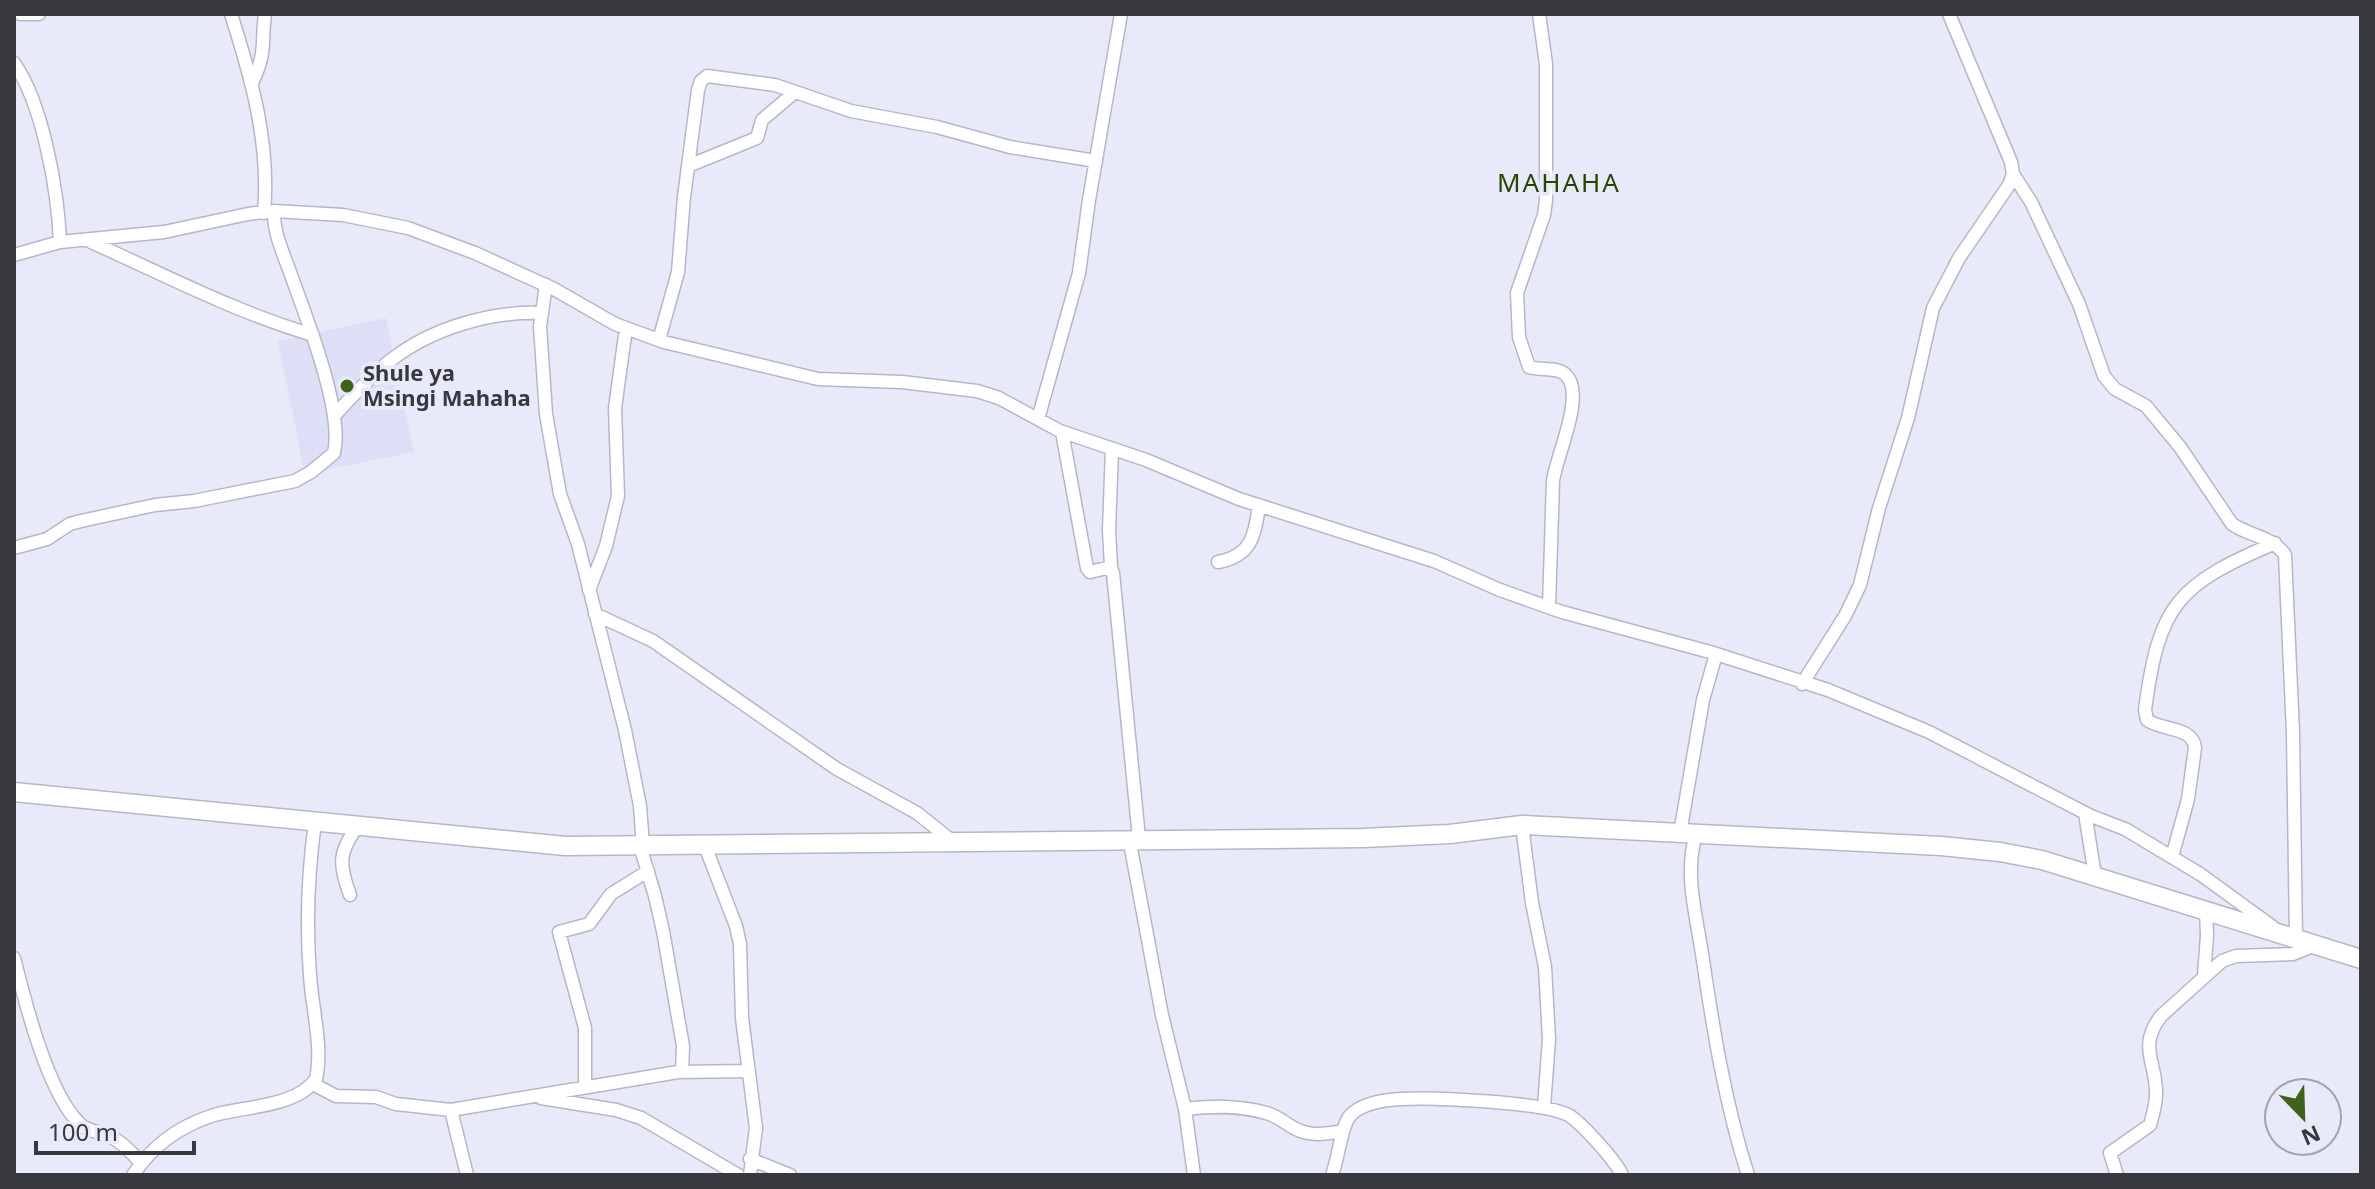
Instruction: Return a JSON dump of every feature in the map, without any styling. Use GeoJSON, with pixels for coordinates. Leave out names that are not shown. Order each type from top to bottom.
{"type":"FeatureCollection","features":[{"type":"Feature","properties":{"kind":"main road"},"geometry":{"type":"LineString","coordinates":[[14,792],[565,846],[1363,838],[1450,834],[1522,825],[1864,841],[1985,850],[2042,860],[2359,957]]}},
{"type":"Feature","properties":{"kind":"street"},"geometry":{"type":"LineString","coordinates":[[20,14],[39,14]]}},
{"type":"Feature","properties":{"kind":"street"},"geometry":{"type":"LineString","coordinates":[[14,548],[47,539],[70,524],[81,521],[295,481],[334,453],[334,416],[313,335],[269,212],[261,119],[231,14]]}},
{"type":"Feature","properties":{"kind":"street"},"geometry":{"type":"LineString","coordinates":[[252,83],[265,47],[265,14]]}},
{"type":"Feature","properties":{"kind":"street"},"geometry":{"type":"LineString","coordinates":[[1038,419],[1079,273],[1121,14]]}},
{"type":"Feature","properties":{"kind":"street"},"geometry":{"type":"LineString","coordinates":[[1539,14],[1546,64],[1546,200],[1544,215],[1517,293],[1519,337],[1529,367],[1561,371],[1566,374],[1572,388],[1570,423],[1555,464],[1549,607]]}},
{"type":"Feature","properties":{"kind":"street"},"geometry":{"type":"LineString","coordinates":[[1949,14],[2006,148],[2013,174],[2031,202],[2079,304],[2104,376],[2115,389],[2146,406],[2180,447],[2232,524],[2275,543],[2283,550],[2287,562],[2299,941],[2293,954],[2236,956],[2222,961],[2152,1027],[2148,1053],[2156,1091],[2154,1111],[2150,1125],[2143,1133],[2110,1153],[2117,1175]]}},
{"type":"Feature","properties":{"kind":"street"},"geometry":{"type":"LineString","coordinates":[[14,63],[23,75],[44,142],[58,208],[60,242]]}},
{"type":"Feature","properties":{"kind":"street"},"geometry":{"type":"LineString","coordinates":[[659,340],[678,272],[688,166],[698,90],[703,77],[711,75],[742,79],[795,92],[851,111],[937,127],[997,144],[1096,161]]}},
{"type":"Feature","properties":{"kind":"street"},"geometry":{"type":"LineString","coordinates":[[688,166],[757,138],[762,120],[795,92]]}},
{"type":"Feature","properties":{"kind":"street"},"geometry":{"type":"LineString","coordinates":[[1802,684],[1845,616],[1860,585],[1879,508],[1908,418],[1933,308],[1959,258],[2009,185],[2013,174]]}},
{"type":"Feature","properties":{"kind":"street"},"geometry":{"type":"LineString","coordinates":[[14,255],[60,242],[164,232],[248,214],[343,215],[408,228],[475,253],[546,285],[626,328],[659,340],[818,379],[902,382],[977,391],[999,398],[1062,432],[1146,460],[1259,505],[1434,561],[1500,590],[1549,607],[1716,654],[1828,690],[1929,732],[2085,813],[2125,829],[2200,874],[2299,941]]}},
{"type":"Feature","properties":{"kind":"street"},"geometry":{"type":"LineString","coordinates":[[87,240],[190,290],[313,335]]}},
{"type":"Feature","properties":{"kind":"street"},"geometry":{"type":"LineString","coordinates":[[546,285],[540,326],[546,414],[560,494],[578,544],[625,730],[640,806],[641,846],[676,1000],[684,1058],[682,1071]]}},
{"type":"Feature","properties":{"kind":"street"},"geometry":{"type":"LineString","coordinates":[[334,416],[362,385],[394,358],[423,341],[455,327],[499,314],[542,313]]}},
{"type":"Feature","properties":{"kind":"street"},"geometry":{"type":"LineString","coordinates":[[589,590],[606,546],[618,496],[615,408],[626,328]]}},
{"type":"Feature","properties":{"kind":"street"},"geometry":{"type":"LineString","coordinates":[[1062,432],[1087,568],[1090,572],[1111,567]]}},
{"type":"Feature","properties":{"kind":"street"},"geometry":{"type":"LineString","coordinates":[[1112,449],[1111,567],[1116,591],[1134,838],[1159,999],[1185,1109],[1194,1175]]}},
{"type":"Feature","properties":{"kind":"street"},"geometry":{"type":"LineString","coordinates":[[1218,562],[1230,560],[1246,550],[1255,529],[1259,505]]}},
{"type":"Feature","properties":{"kind":"street"},"geometry":{"type":"LineString","coordinates":[[2172,857],[2188,799],[2195,741],[2190,736],[2147,720],[2146,700],[2157,640],[2179,600],[2205,577],[2275,543]]}},
{"type":"Feature","properties":{"kind":"street"},"geometry":{"type":"LineString","coordinates":[[595,614],[653,641],[837,769],[917,813],[952,841]]}},
{"type":"Feature","properties":{"kind":"street"},"geometry":{"type":"LineString","coordinates":[[1716,654],[1703,700],[1688,833],[1690,883],[1720,1061],[1736,1139],[1748,1175]]}},
{"type":"Feature","properties":{"kind":"street"},"geometry":{"type":"LineString","coordinates":[[2085,813],[2095,876]]}},
{"type":"Feature","properties":{"kind":"street"},"geometry":{"type":"LineString","coordinates":[[133,1175],[174,1131],[213,1115],[255,1108],[285,1098],[313,1084],[317,1057],[308,932],[310,861],[315,822]]}},
{"type":"Feature","properties":{"kind":"street"},"geometry":{"type":"LineString","coordinates":[[1522,825],[1532,903],[1545,967],[1549,1039],[1544,1107]]}},
{"type":"Feature","properties":{"kind":"street"},"geometry":{"type":"LineString","coordinates":[[350,895],[342,868],[342,854],[357,827]]}},
{"type":"Feature","properties":{"kind":"street"},"geometry":{"type":"LineString","coordinates":[[705,846],[740,944],[742,1018],[756,1128],[750,1175]]}},
{"type":"Feature","properties":{"kind":"street"},"geometry":{"type":"LineString","coordinates":[[585,1087],[585,1028],[559,932],[589,924],[611,894],[648,871]]}},
{"type":"Feature","properties":{"kind":"street"},"geometry":{"type":"LineString","coordinates":[[2204,976],[2206,911]]}},
{"type":"Feature","properties":{"kind":"street"},"geometry":{"type":"LineString","coordinates":[[14,958],[35,1036],[55,1084],[78,1123],[87,1130],[108,1135],[141,1163]]}},
{"type":"Feature","properties":{"kind":"street"},"geometry":{"type":"LineString","coordinates":[[313,1084],[336,1096],[376,1097],[396,1104],[451,1110],[682,1071],[748,1071]]}},
{"type":"Feature","properties":{"kind":"street"},"geometry":{"type":"LineString","coordinates":[[530,1096],[616,1110],[641,1118],[738,1175]]}},
{"type":"Feature","properties":{"kind":"street"},"geometry":{"type":"LineString","coordinates":[[1332,1175],[1350,1116],[1365,1105],[1401,1099],[1544,1107],[1570,1116],[1617,1164],[1622,1175]]}},
{"type":"Feature","properties":{"kind":"street"},"geometry":{"type":"LineString","coordinates":[[1185,1109],[1214,1106],[1253,1110],[1270,1114],[1307,1133],[1318,1135],[1343,1131]]}},
{"type":"Feature","properties":{"kind":"street"},"geometry":{"type":"LineString","coordinates":[[451,1110],[467,1175]]}},
{"type":"Feature","properties":{"kind":"street"},"geometry":{"type":"LineString","coordinates":[[750,1159],[790,1175]]}},
{"type":"Feature","properties":{"kind":"shaded area"},"geometry":{"type":"Polygon","coordinates":[[[386,318],[414,452],[305,474],[278,341],[386,318]]]}},
{"type":"Feature","properties":{"kind":"place","name":"Shule ya Msingi Mahaha"},"geometry":{"type":"Point","coordinates":[347,386]}},
{"type":"Feature","properties":{"kind":"district","name":"MAHAHA"},"geometry":{"type":"Point","coordinates":[1559,183]}}]}
